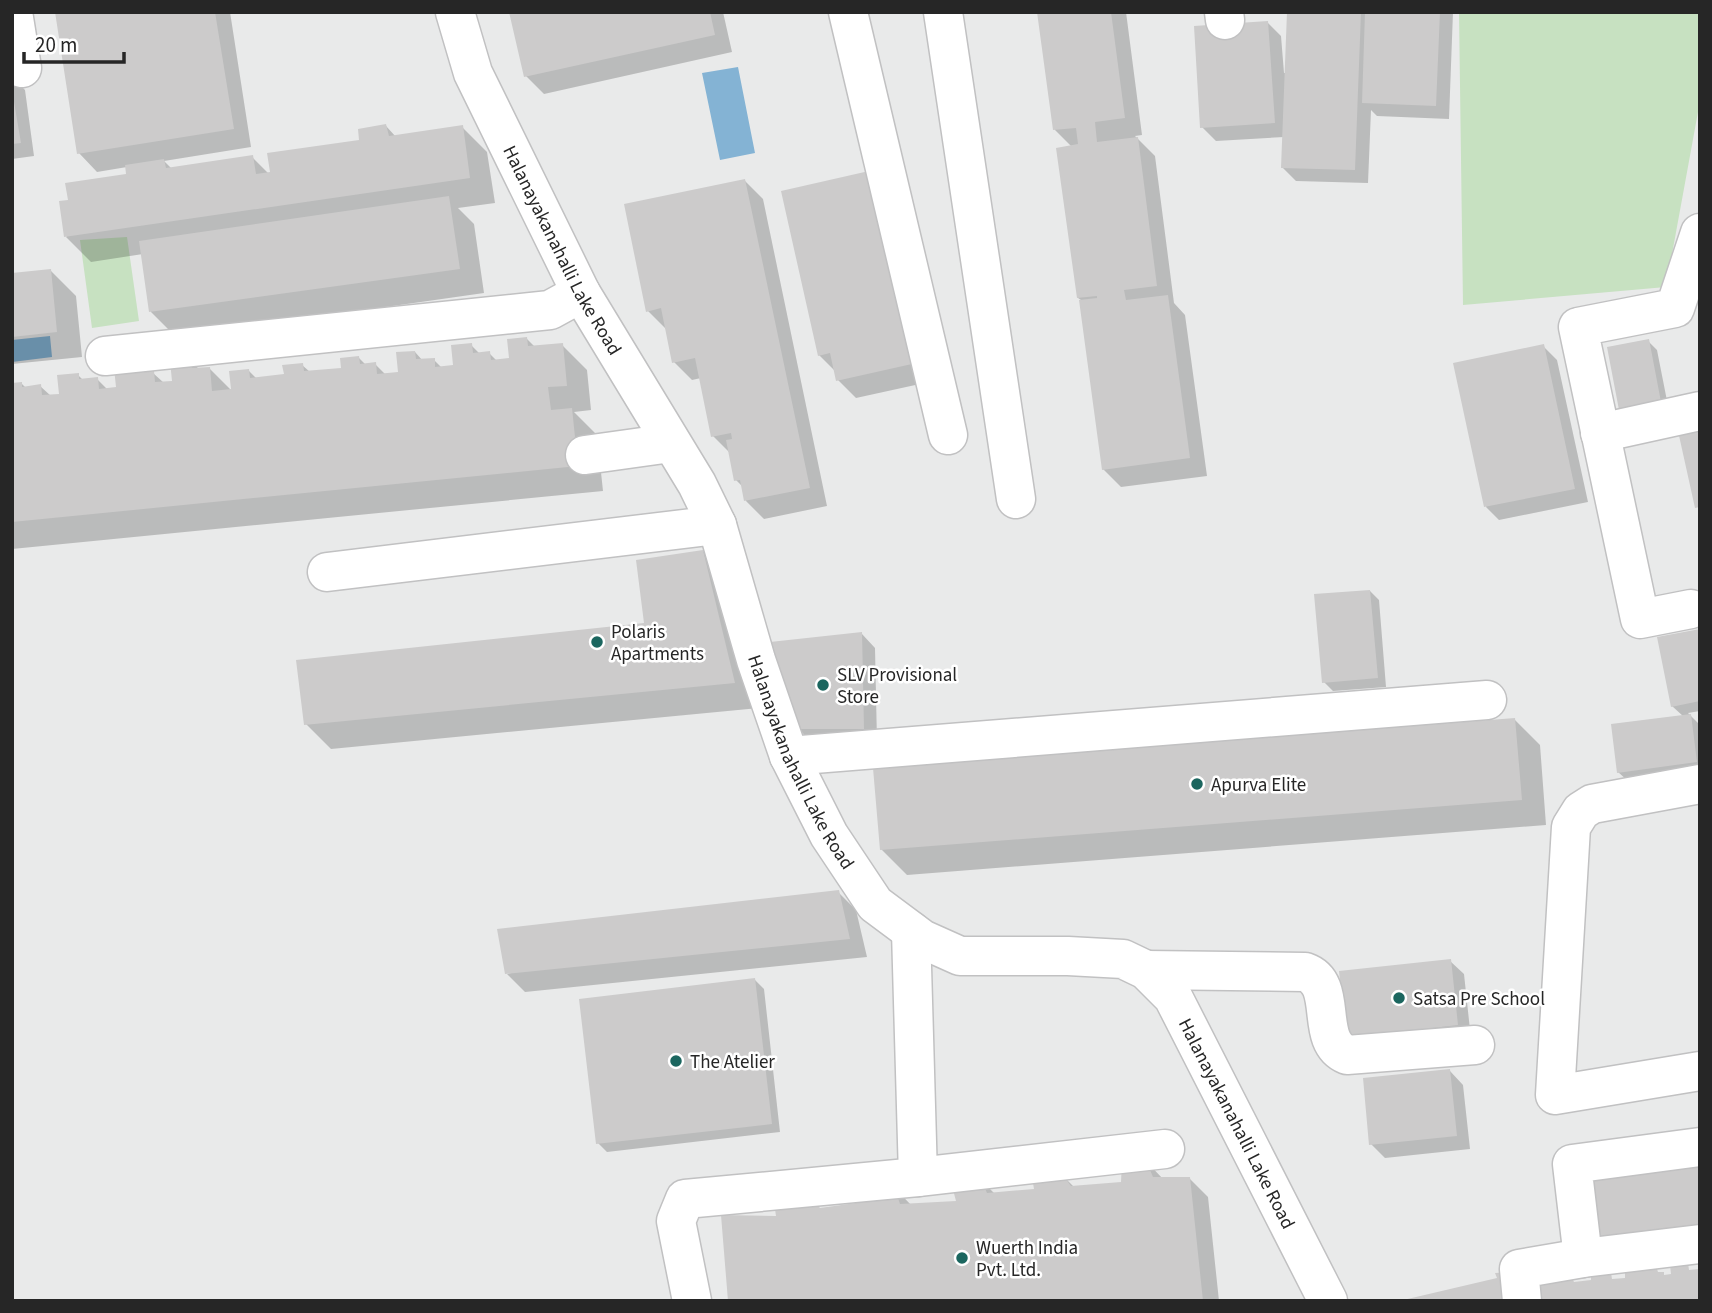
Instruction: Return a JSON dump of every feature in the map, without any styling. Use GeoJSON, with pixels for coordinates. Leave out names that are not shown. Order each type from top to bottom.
{"type":"FeatureCollection","features":[{"type":"Feature","properties":{"kind":"street"},"geometry":{"type":"LineString","coordinates":[[13,12],[22,68]]}},
{"type":"Feature","properties":{"kind":"street","name":"Halanayakanahalli Lake Road"},"geometry":{"type":"LineString","coordinates":[[455,12],[473,73],[580,293],[698,484],[717,525],[756,660],[789,757],[829,835],[875,904],[922,939],[960,956],[1123,959],[1146,970],[1173,997],[1328,1301]]}},
{"type":"Feature","properties":{"kind":"street"},"geometry":{"type":"LineString","coordinates":[[848,12],[948,435]]}},
{"type":"Feature","properties":{"kind":"street"},"geometry":{"type":"LineString","coordinates":[[943,12],[1016,499]]}},
{"type":"Feature","properties":{"kind":"street"},"geometry":{"type":"LineString","coordinates":[[1691,609],[1640,619],[1578,327],[1675,308],[1700,233]]}},
{"type":"Feature","properties":{"kind":"street"},"geometry":{"type":"LineString","coordinates":[[105,356],[550,310],[580,293]]}},
{"type":"Feature","properties":{"kind":"street"},"geometry":{"type":"LineString","coordinates":[[1600,433],[1700,411]]}},
{"type":"Feature","properties":{"kind":"street"},"geometry":{"type":"LineString","coordinates":[[585,455],[671,443]]}},
{"type":"Feature","properties":{"kind":"street"},"geometry":{"type":"LineString","coordinates":[[327,572],[717,525]]}},
{"type":"Feature","properties":{"kind":"street"},"geometry":{"type":"LineString","coordinates":[[789,757],[1487,701]]}},
{"type":"Feature","properties":{"kind":"street"},"geometry":{"type":"LineString","coordinates":[[1700,784],[1592,804],[1581,811],[1570,827],[1555,1095],[1700,1071]]}},
{"type":"Feature","properties":{"kind":"street"},"geometry":{"type":"LineString","coordinates":[[911,930],[918,1177]]}},
{"type":"Feature","properties":{"kind":"street"},"geometry":{"type":"LineString","coordinates":[[1146,970],[1305,972],[1315,975],[1321,985],[1332,1042],[1338,1051],[1348,1055],[1475,1045]]}},
{"type":"Feature","properties":{"kind":"street"},"geometry":{"type":"LineString","coordinates":[[1583,1258],[1572,1164],[1700,1147]]}},
{"type":"Feature","properties":{"kind":"street"},"geometry":{"type":"LineString","coordinates":[[692,1301],[676,1221],[685,1199],[918,1177],[1165,1149]]}},
{"type":"Feature","properties":{"kind":"street"},"geometry":{"type":"LineString","coordinates":[[1522,1301],[1519,1269],[1583,1258],[1700,1244]]}},
{"type":"Feature","properties":{"kind":"green space"},"geometry":{"type":"Polygon","coordinates":[[[1459,12],[1700,12],[1700,101],[1666,287],[1463,305],[1459,12]]]}},
{"type":"Feature","properties":{"kind":"green space"},"geometry":{"type":"Polygon","coordinates":[[[127,237],[139,321],[92,328],[80,240],[127,237]]]}},
{"type":"Feature","properties":{"kind":"water"},"geometry":{"type":"Polygon","coordinates":[[[738,67],[755,153],[720,160],[702,73],[738,67]]]}},
{"type":"Feature","properties":{"kind":"water"},"geometry":{"type":"Polygon","coordinates":[[[50,336],[52,357],[12,362],[12,340],[50,336]]]}},
{"type":"Feature","properties":{"kind":"building"},"geometry":{"type":"Polygon","coordinates":[[[55,12],[215,12],[234,129],[77,154],[55,12]]]}},
{"type":"Feature","properties":{"kind":"building"},"geometry":{"type":"Polygon","coordinates":[[[509,12],[710,12],[715,35],[524,77],[509,12]]]}},
{"type":"Feature","properties":{"kind":"building"},"geometry":{"type":"Polygon","coordinates":[[[1037,12],[1111,12],[1125,118],[1095,122],[1097,142],[1138,137],[1157,286],[1124,290],[1126,300],[1168,295],[1190,458],[1102,470],[1079,300],[1097,296],[1077,298],[1056,148],[1078,144],[1076,128],[1053,130],[1037,12]]]}},
{"type":"Feature","properties":{"kind":"building"},"geometry":{"type":"Polygon","coordinates":[[[1287,12],[1361,12],[1355,170],[1281,168],[1287,12]]]}},
{"type":"Feature","properties":{"kind":"building"},"geometry":{"type":"Polygon","coordinates":[[[1365,12],[1440,12],[1436,106],[1362,103],[1365,12]]]}},
{"type":"Feature","properties":{"kind":"building"},"geometry":{"type":"Polygon","coordinates":[[[1268,21],[1275,123],[1200,128],[1194,26],[1268,21]]]}},
{"type":"Feature","properties":{"kind":"building"},"geometry":{"type":"Polygon","coordinates":[[[12,90],[21,143],[12,144],[12,90]]]}},
{"type":"Feature","properties":{"kind":"building"},"geometry":{"type":"Polygon","coordinates":[[[386,124],[389,136],[463,125],[470,178],[64,237],[59,201],[68,200],[65,183],[126,174],[125,165],[164,159],[166,168],[253,155],[256,174],[270,172],[267,153],[359,140],[358,129],[386,124]]]}},
{"type":"Feature","properties":{"kind":"building"},"geometry":{"type":"Polygon","coordinates":[[[869,171],[912,364],[836,381],[830,353],[818,356],[781,191],[869,171]]]}},
{"type":"Feature","properties":{"kind":"building"},"geometry":{"type":"Polygon","coordinates":[[[745,179],[810,488],[744,501],[740,480],[734,481],[726,440],[732,439],[731,433],[711,437],[695,358],[672,363],[661,308],[646,312],[624,204],[745,179]]]}},
{"type":"Feature","properties":{"kind":"building"},"geometry":{"type":"Polygon","coordinates":[[[449,196],[460,269],[149,312],[139,241],[449,196]]]}},
{"type":"Feature","properties":{"kind":"building"},"geometry":{"type":"Polygon","coordinates":[[[51,269],[57,332],[12,337],[12,273],[51,269]]]}},
{"type":"Feature","properties":{"kind":"building"},"geometry":{"type":"Polygon","coordinates":[[[527,337],[528,346],[563,343],[567,386],[548,387],[551,410],[572,408],[578,466],[12,522],[12,383],[22,382],[22,387],[41,384],[42,395],[59,394],[57,375],[79,373],[79,379],[98,377],[99,389],[116,387],[114,368],[135,366],[136,373],[154,371],[155,382],[172,381],[170,361],[191,359],[192,368],[210,367],[212,391],[231,389],[229,371],[249,369],[250,378],[284,374],[282,365],[303,363],[304,371],[341,368],[340,358],[359,356],[360,364],[376,362],[377,374],[398,372],[396,352],[415,351],[416,359],[435,358],[435,367],[453,365],[451,345],[472,343],[473,353],[490,351],[491,360],[509,358],[507,339],[527,337]]]}},
{"type":"Feature","properties":{"kind":"building"},"geometry":{"type":"Polygon","coordinates":[[[1649,339],[1661,402],[1619,410],[1607,347],[1649,339]]]}},
{"type":"Feature","properties":{"kind":"building"},"geometry":{"type":"Polygon","coordinates":[[[1544,344],[1575,489],[1484,507],[1453,363],[1544,344]]]}},
{"type":"Feature","properties":{"kind":"building"},"geometry":{"type":"Polygon","coordinates":[[[1700,426],[1700,507],[1695,508],[1678,431],[1700,426]]]}},
{"type":"Feature","properties":{"kind":"building","name":"Polaris Apartments"},"geometry":{"type":"Polygon","coordinates":[[[703,550],[735,683],[304,725],[296,660],[644,623],[636,560],[703,550]]]}},
{"type":"Feature","properties":{"kind":"building"},"geometry":{"type":"Polygon","coordinates":[[[1370,590],[1378,678],[1322,683],[1314,594],[1370,590]]]}},
{"type":"Feature","properties":{"kind":"building"},"geometry":{"type":"Polygon","coordinates":[[[1700,629],[1700,701],[1671,707],[1657,637],[1700,629]]]}},
{"type":"Feature","properties":{"kind":"building","name":"SLV Provisional Store"},"geometry":{"type":"Polygon","coordinates":[[[862,632],[864,729],[796,729],[770,642],[862,632]]]}},
{"type":"Feature","properties":{"kind":"building"},"geometry":{"type":"Polygon","coordinates":[[[1691,714],[1697,762],[1617,773],[1611,724],[1691,714]]]}},
{"type":"Feature","properties":{"kind":"building","name":"Apurva Elite"},"geometry":{"type":"Polygon","coordinates":[[[1515,718],[1522,800],[880,850],[873,768],[1515,718]]]}},
{"type":"Feature","properties":{"kind":"building"},"geometry":{"type":"Polygon","coordinates":[[[839,890],[850,939],[505,974],[497,929],[839,890]]]}},
{"type":"Feature","properties":{"kind":"building","name":"Satsa Pre School"},"geometry":{"type":"Polygon","coordinates":[[[1451,959],[1458,1025],[1346,1038],[1339,971],[1451,959]]]}},
{"type":"Feature","properties":{"kind":"building","name":"The Atelier"},"geometry":{"type":"Polygon","coordinates":[[[755,978],[772,1124],[596,1144],[579,999],[755,978]]]}},
{"type":"Feature","properties":{"kind":"building"},"geometry":{"type":"Polygon","coordinates":[[[1450,1069],[1457,1136],[1369,1145],[1363,1078],[1450,1069]]]}},
{"type":"Feature","properties":{"kind":"building","name":"Wuerth India Pvt. Ltd."},"geometry":{"type":"Polygon","coordinates":[[[1145,1158],[1153,1177],[1190,1177],[1203,1301],[728,1301],[721,1215],[776,1216],[773,1196],[804,1190],[820,1208],[863,1202],[862,1187],[893,1183],[900,1204],[956,1201],[950,1178],[980,1177],[987,1193],[1034,1189],[1031,1171],[1058,1168],[1071,1186],[1121,1182],[1122,1161],[1145,1158]]]}},
{"type":"Feature","properties":{"kind":"building"},"geometry":{"type":"Polygon","coordinates":[[[1700,1160],[1700,1227],[1587,1241],[1585,1176],[1700,1160]]]}},
{"type":"Feature","properties":{"kind":"building"},"geometry":{"type":"Polygon","coordinates":[[[1688,1263],[1689,1270],[1700,1269],[1700,1301],[1537,1301],[1535,1284],[1591,1280],[1591,1275],[1611,1273],[1612,1279],[1625,1278],[1625,1272],[1657,1269],[1658,1272],[1664,1272],[1664,1275],[1671,1274],[1670,1265],[1688,1263]]]}},
{"type":"Feature","properties":{"kind":"building"},"geometry":{"type":"Polygon","coordinates":[[[1511,1272],[1514,1301],[1399,1301],[1497,1278],[1495,1273],[1511,1272]]]}},
{"type":"Feature","properties":{"kind":"place","name":"Polaris Apartments"},"geometry":{"type":"Point","coordinates":[597,642]}},
{"type":"Feature","properties":{"kind":"place","name":"SLV Provisional Store"},"geometry":{"type":"Point","coordinates":[823,685]}},
{"type":"Feature","properties":{"kind":"place","name":"Apurva Elite"},"geometry":{"type":"Point","coordinates":[1197,784]}},
{"type":"Feature","properties":{"kind":"place","name":"Satsa Pre School"},"geometry":{"type":"Point","coordinates":[1399,998]}},
{"type":"Feature","properties":{"kind":"place","name":"The Atelier"},"geometry":{"type":"Point","coordinates":[676,1061]}},
{"type":"Feature","properties":{"kind":"place","name":"Wuerth India Pvt. Ltd."},"geometry":{"type":"Point","coordinates":[962,1258]}}]}
